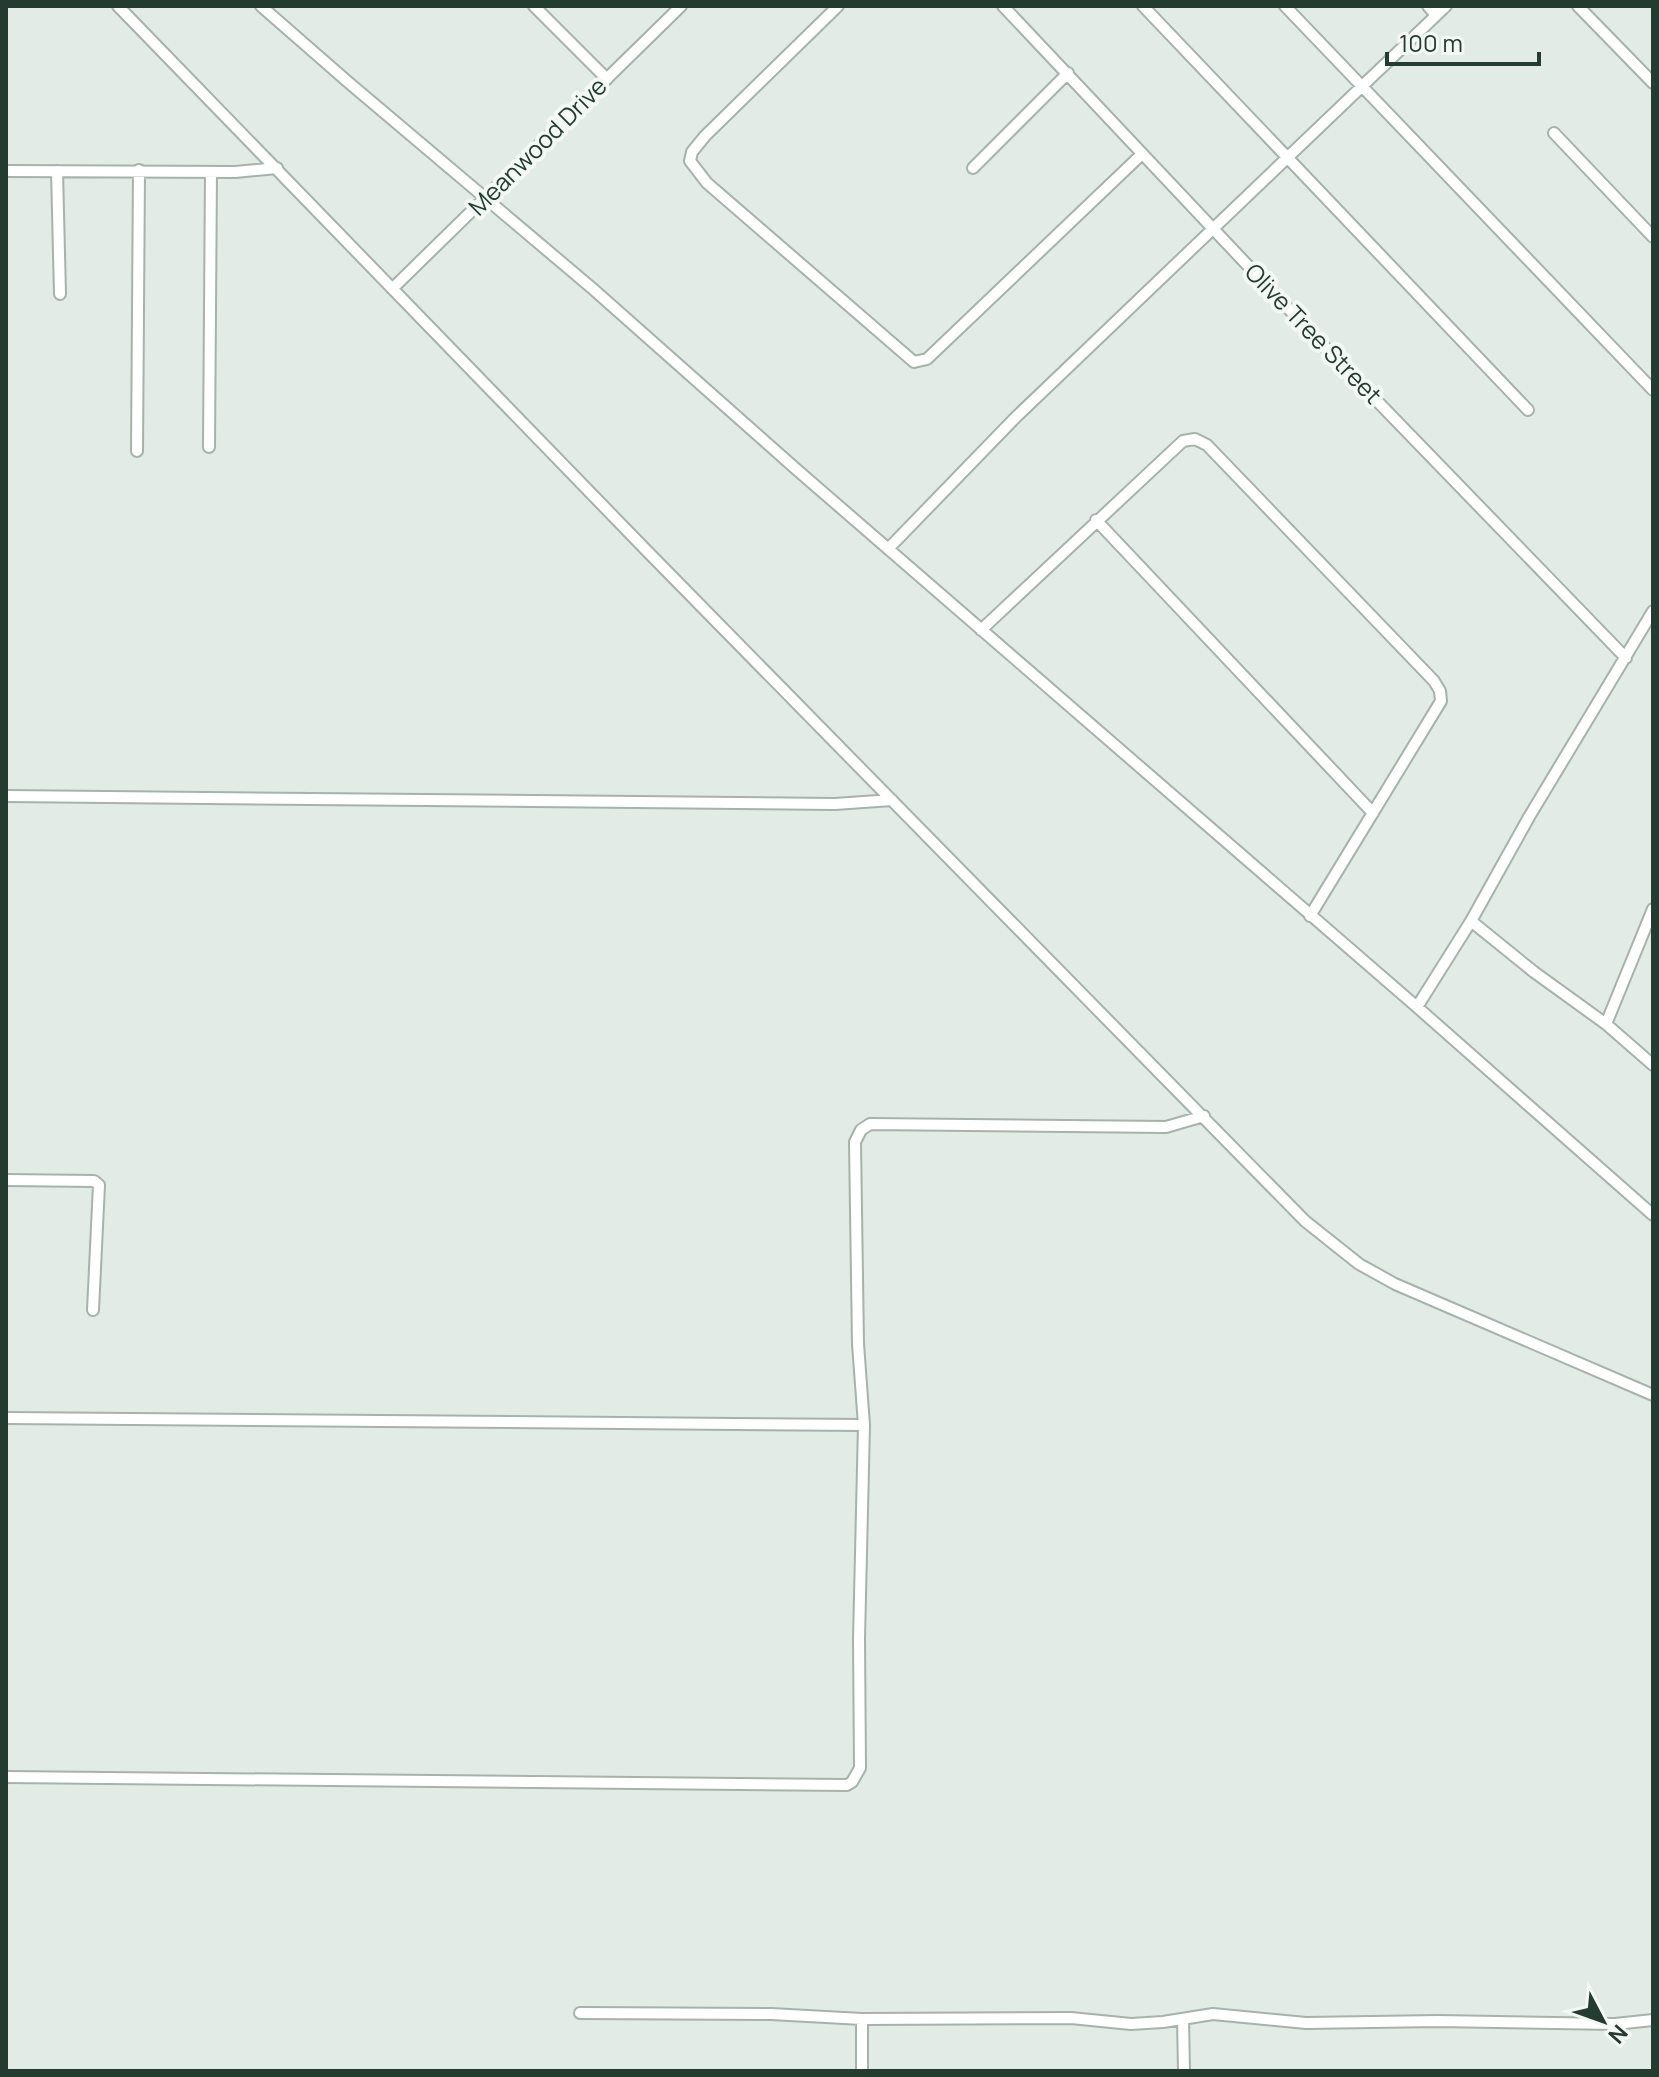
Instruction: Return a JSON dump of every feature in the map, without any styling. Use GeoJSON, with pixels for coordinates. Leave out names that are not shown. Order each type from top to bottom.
{"type":"FeatureCollection","features":[{"type":"Feature","properties":{"kind":"street"},"geometry":{"type":"LineString","coordinates":[[118,6],[646,550],[1305,1221],[1359,1264],[1395,1284],[1653,1395]]}},
{"type":"Feature","properties":{"kind":"street"},"geometry":{"type":"LineString","coordinates":[[261,6],[488,197],[1653,1215]]}},
{"type":"Feature","properties":{"kind":"street"},"geometry":{"type":"LineString","coordinates":[[534,6],[607,79]]}},
{"type":"Feature","properties":{"kind":"street","name":"Meanwood Drive"},"geometry":{"type":"LineString","coordinates":[[393,288],[681,6]]}},
{"type":"Feature","properties":{"kind":"street"},"geometry":{"type":"LineString","coordinates":[[838,6],[705,136],[692,152],[690,161],[707,183],[914,362],[920,362],[933,353],[1142,154]]}},
{"type":"Feature","properties":{"kind":"street","name":"Olive Tree Street"},"geometry":{"type":"LineString","coordinates":[[1003,6],[1626,658]]}},
{"type":"Feature","properties":{"kind":"street"},"geometry":{"type":"LineString","coordinates":[[1143,6],[1528,410]]}},
{"type":"Feature","properties":{"kind":"street"},"geometry":{"type":"LineString","coordinates":[[1285,6],[1653,390]]}},
{"type":"Feature","properties":{"kind":"street"},"geometry":{"type":"LineString","coordinates":[[1428,6],[1436,15]]}},
{"type":"Feature","properties":{"kind":"street"},"geometry":{"type":"LineString","coordinates":[[888,549],[1015,418],[1446,6]]}},
{"type":"Feature","properties":{"kind":"street"},"geometry":{"type":"LineString","coordinates":[[1578,6],[1653,83]]}},
{"type":"Feature","properties":{"kind":"street"},"geometry":{"type":"LineString","coordinates":[[973,168],[1068,73]]}},
{"type":"Feature","properties":{"kind":"street"},"geometry":{"type":"LineString","coordinates":[[1554,133],[1653,237]]}},
{"type":"Feature","properties":{"kind":"street"},"geometry":{"type":"LineString","coordinates":[[6,171],[211,172],[277,168]]}},
{"type":"Feature","properties":{"kind":"street"},"geometry":{"type":"LineString","coordinates":[[137,451],[139,170]]}},
{"type":"Feature","properties":{"kind":"street"},"geometry":{"type":"LineString","coordinates":[[57,171],[60,294]]}},
{"type":"Feature","properties":{"kind":"street"},"geometry":{"type":"LineString","coordinates":[[209,447],[211,172]]}},
{"type":"Feature","properties":{"kind":"street"},"geometry":{"type":"LineString","coordinates":[[981,630],[1183,441],[1195,439],[1207,445],[1434,681],[1440,691],[1441,701],[1310,916]]}},
{"type":"Feature","properties":{"kind":"street"},"geometry":{"type":"LineString","coordinates":[[1096,520],[1373,813]]}},
{"type":"Feature","properties":{"kind":"street"},"geometry":{"type":"LineString","coordinates":[[1417,1007],[1653,611]]}},
{"type":"Feature","properties":{"kind":"street"},"geometry":{"type":"LineString","coordinates":[[6,796],[835,804],[892,800]]}},
{"type":"Feature","properties":{"kind":"street"},"geometry":{"type":"LineString","coordinates":[[1606,1024],[1653,909]]}},
{"type":"Feature","properties":{"kind":"street"},"geometry":{"type":"LineString","coordinates":[[1471,921],[1606,1024],[1653,1065]]}},
{"type":"Feature","properties":{"kind":"street"},"geometry":{"type":"LineString","coordinates":[[6,1777],[847,1785],[860,1768],[864,1425],[858,1344],[855,1142],[861,1130],[870,1124],[1166,1127],[1204,1116]]}},
{"type":"Feature","properties":{"kind":"street"},"geometry":{"type":"LineString","coordinates":[[6,1180],[94,1181],[99,1185],[93,1310]]}},
{"type":"Feature","properties":{"kind":"street"},"geometry":{"type":"LineString","coordinates":[[6,1418],[864,1425]]}},
{"type":"Feature","properties":{"kind":"street"},"geometry":{"type":"LineString","coordinates":[[580,2013],[771,2014],[862,2019],[1071,2018],[1131,2024],[1213,2014],[1306,2023],[1438,2021],[1615,2024],[1653,2020]]}},
{"type":"Feature","properties":{"kind":"street"},"geometry":{"type":"LineString","coordinates":[[862,2019],[862,2071]]}},
{"type":"Feature","properties":{"kind":"street"},"geometry":{"type":"LineString","coordinates":[[1183,2019],[1184,2071]]}}]}
